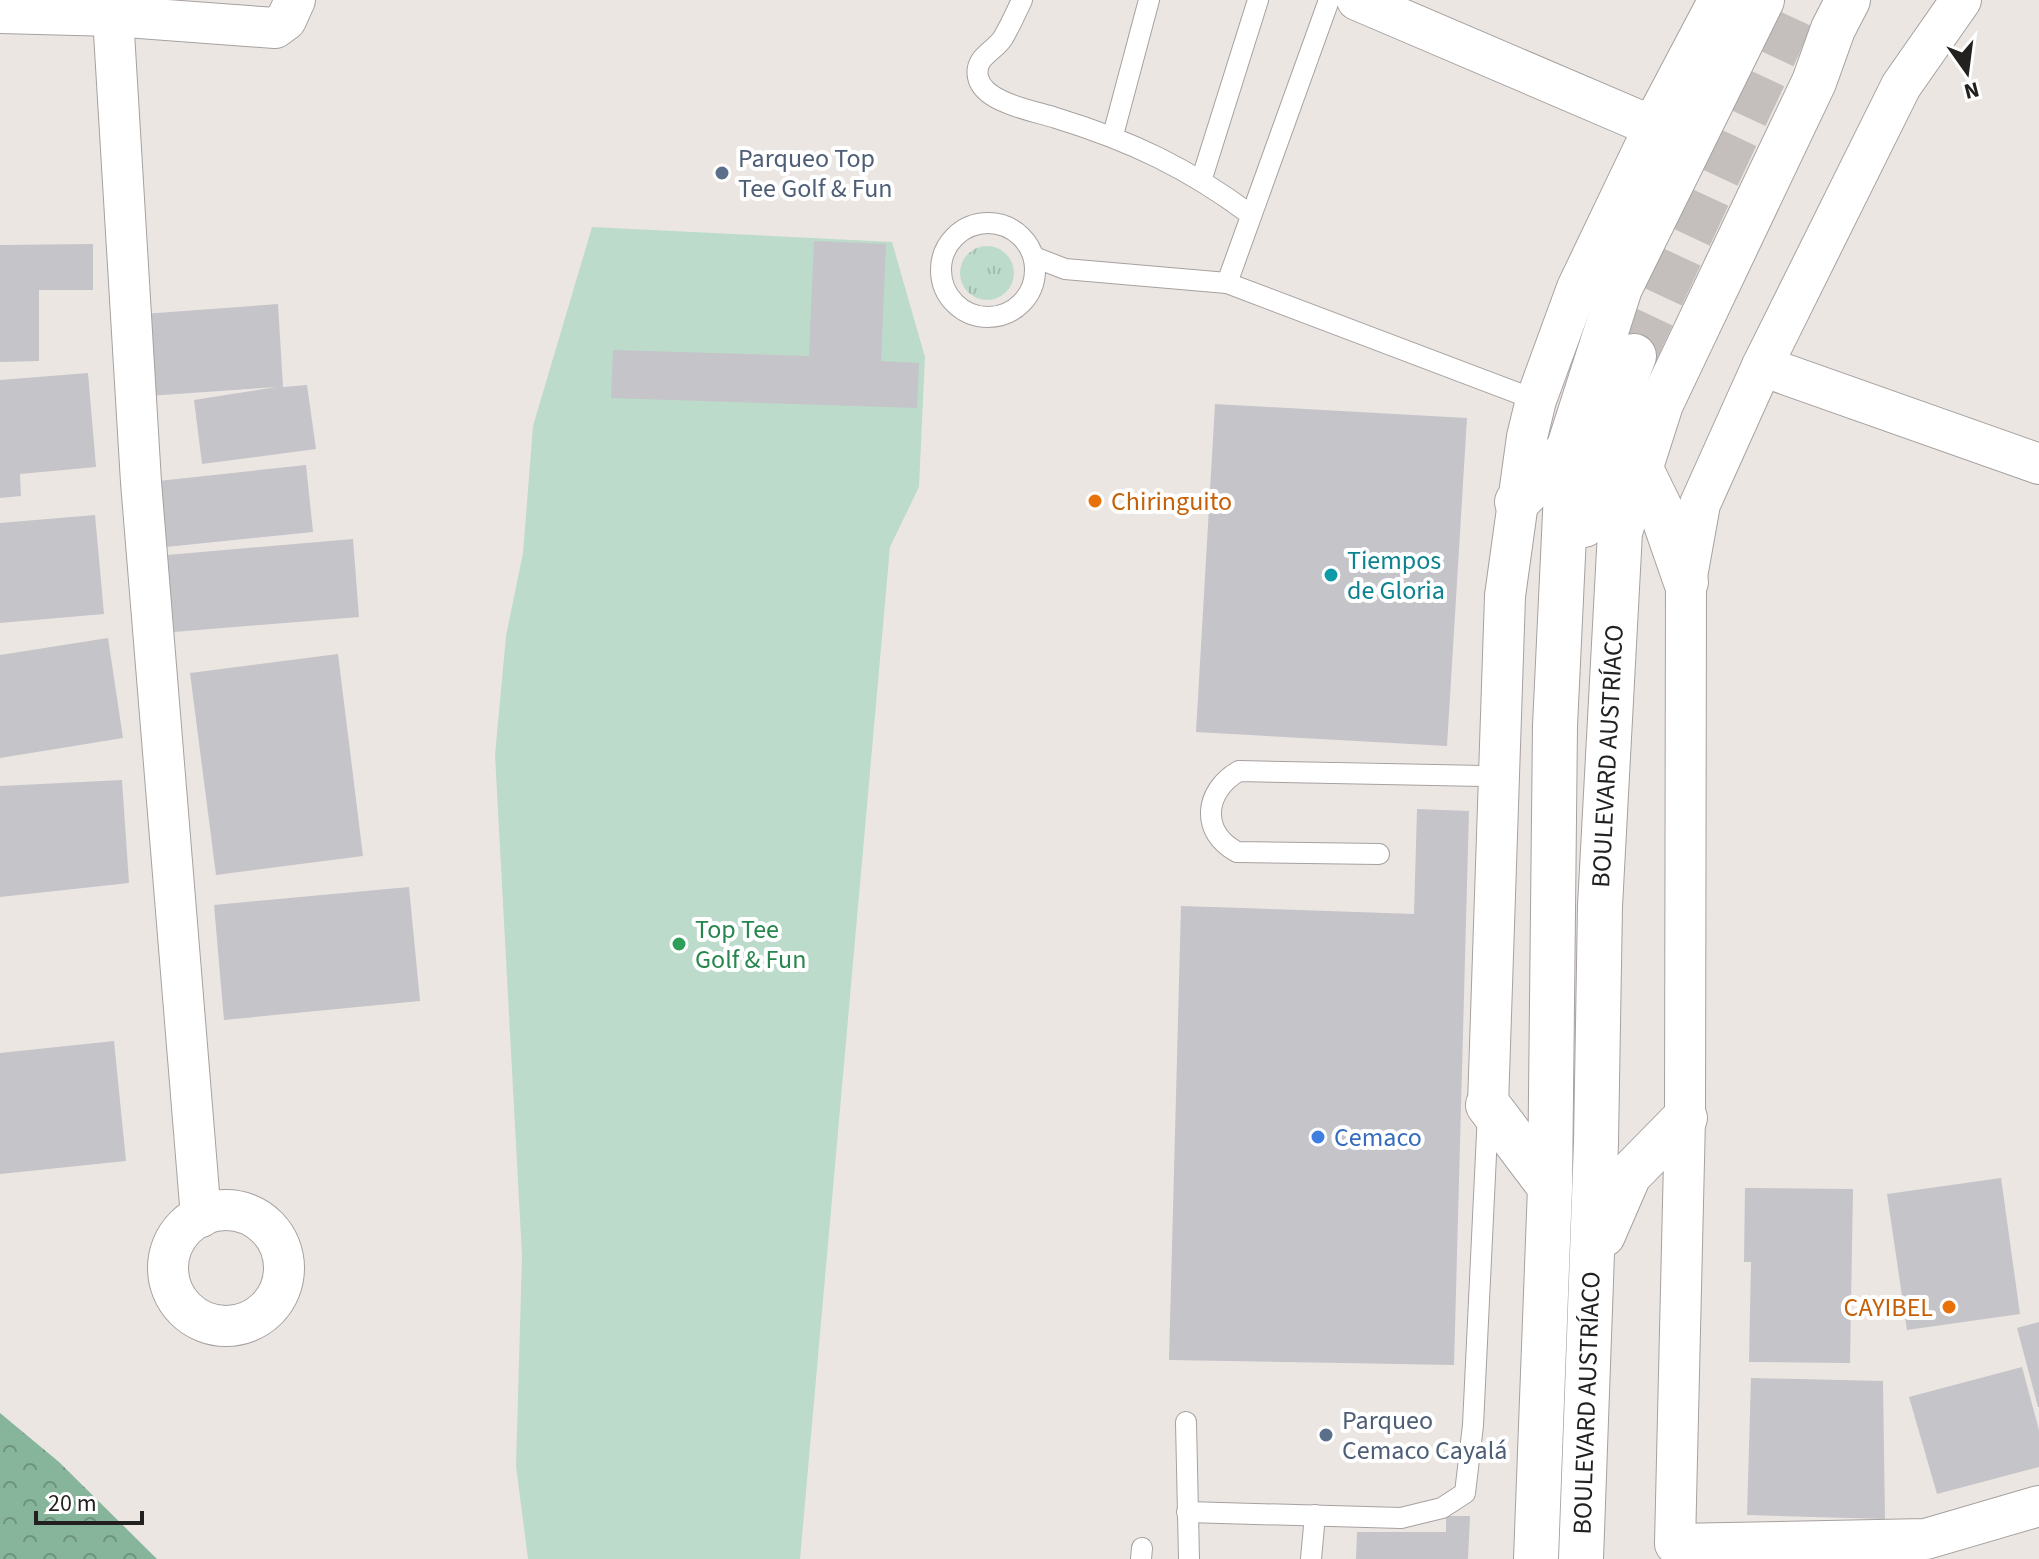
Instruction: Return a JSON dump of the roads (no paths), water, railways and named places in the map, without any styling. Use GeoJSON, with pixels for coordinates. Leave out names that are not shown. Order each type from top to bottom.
{"type":"FeatureCollection","features":[{"type":"Feature","properties":{"kind":"main road"},"geometry":{"type":"LineString","coordinates":[[1654,127],[1721,0]]}},
{"type":"Feature","properties":{"kind":"main road","name":"BOULEVARD AUSTRÍACO"},"geometry":{"type":"LineString","coordinates":[[1536,1559],[1550,1187],[1552,829],[1568,450],[1620,288],[1762,0]]}},
{"type":"Feature","properties":{"kind":"main road","name":"BOULEVARD AUSTRÍACO"},"geometry":{"type":"LineString","coordinates":[[1581,1559],[1614,612],[1620,532],[1661,404],[1814,82],[1833,29],[1848,0]]}},
{"type":"Feature","properties":{"kind":"main road"},"geometry":{"type":"LineString","coordinates":[[1814,82],[1882,0]]}},
{"type":"Feature","properties":{"kind":"main road"},"geometry":{"type":"LineString","coordinates":[[1563,609],[1616,403],[1634,356]]}},
{"type":"Feature","properties":{"kind":"main road"},"geometry":{"type":"LineString","coordinates":[[1517,502],[1568,450]]}},
{"type":"Feature","properties":{"kind":"main road"},"geometry":{"type":"LineString","coordinates":[[1639,465],[1661,510],[1686,582]]}},
{"type":"Feature","properties":{"kind":"main road"},"geometry":{"type":"LineString","coordinates":[[1488,1105],[1550,1187]]}},
{"type":"Feature","properties":{"kind":"main road"},"geometry":{"type":"LineString","coordinates":[[1590,1275],[1614,1202],[1629,1175],[1685,1118]]}},
{"type":"Feature","properties":{"kind":"street"},"geometry":{"type":"LineString","coordinates":[[0,13],[113,16],[275,28],[286,20],[295,0]]}},
{"type":"Feature","properties":{"kind":"street"},"geometry":{"type":"LineString","coordinates":[[1357,0],[1654,127],[1577,288],[1536,400],[1517,502],[1505,596],[1488,1105]]}},
{"type":"Feature","properties":{"kind":"street"},"geometry":{"type":"LineString","coordinates":[[1961,0],[1901,86],[1762,366],[1700,504],[1686,582],[1685,1118],[1675,1544],[1926,1539],[2039,1506]]}},
{"type":"Feature","properties":{"kind":"street"},"geometry":{"type":"LineString","coordinates":[[113,16],[141,482],[201,1217]]}},
{"type":"Feature","properties":{"kind":"street"},"geometry":{"type":"LineString","coordinates":[[1762,366],[2039,464]]}},
{"type":"Feature","properties":{"kind":"lane"},"geometry":{"type":"LineString","coordinates":[[1022,0],[1000,42],[982,57],[977,68],[978,79],[984,89],[1020,107],[1113,135],[1202,178],[1251,215]]}},
{"type":"Feature","properties":{"kind":"lane"},"geometry":{"type":"LineString","coordinates":[[1113,135],[1149,0]]}},
{"type":"Feature","properties":{"kind":"lane"},"geometry":{"type":"LineString","coordinates":[[1202,178],[1258,0]]}},
{"type":"Feature","properties":{"kind":"lane"},"geometry":{"type":"LineString","coordinates":[[1227,283],[1329,0]]}},
{"type":"Feature","properties":{"kind":"lane"},"geometry":{"type":"LineString","coordinates":[[1034,257],[1034,286],[1026,299],[1003,316],[973,316],[950,299],[943,286],[942,257],[958,234],[970,226],[985,223],[1012,229],[1024,238],[1034,257],[1065,269],[1169,275],[1227,283],[1536,400]]}},
{"type":"Feature","properties":{"kind":"lane"},"geometry":{"type":"LineString","coordinates":[[1379,854],[1237,852],[1226,846],[1211,824],[1212,799],[1218,787],[1239,771],[1483,776],[1497,773]]}},
{"type":"Feature","properties":{"kind":"lane"},"geometry":{"type":"LineString","coordinates":[[1187,1512],[1401,1518],[1442,1508],[1465,1493],[1472,1439],[1488,1105]]}},
{"type":"Feature","properties":{"kind":"lane"},"geometry":{"type":"LineString","coordinates":[[1186,1422],[1189,1559]]}},
{"type":"Feature","properties":{"kind":"lane"},"geometry":{"type":"LineString","coordinates":[[1311,1559],[1315,1515]]}},
{"type":"Feature","properties":{"kind":"tunnel"},"geometry":{"type":"LineString","coordinates":[[1634,356],[1800,0]]}},
{"type":"Feature","properties":{"kind":"place","name":"Parqueo Top Tee Golf & Fun"},"geometry":{"type":"Point","coordinates":[722,173]}},
{"type":"Feature","properties":{"kind":"place","name":"Chiringuito"},"geometry":{"type":"Point","coordinates":[1095,501]}},
{"type":"Feature","properties":{"kind":"place","name":"Tiempos de Gloria"},"geometry":{"type":"Point","coordinates":[1331,575]}},
{"type":"Feature","properties":{"kind":"place","name":"Top Tee Golf & Fun"},"geometry":{"type":"Point","coordinates":[679,944]}},
{"type":"Feature","properties":{"kind":"place","name":"Cemaco"},"geometry":{"type":"Point","coordinates":[1318,1137]}},
{"type":"Feature","properties":{"kind":"place","name":"CAYIBEL"},"geometry":{"type":"Point","coordinates":[1949,1307]}},
{"type":"Feature","properties":{"kind":"place","name":"Parqueo Cemaco Cayalá"},"geometry":{"type":"Point","coordinates":[1326,1435]}}]}
